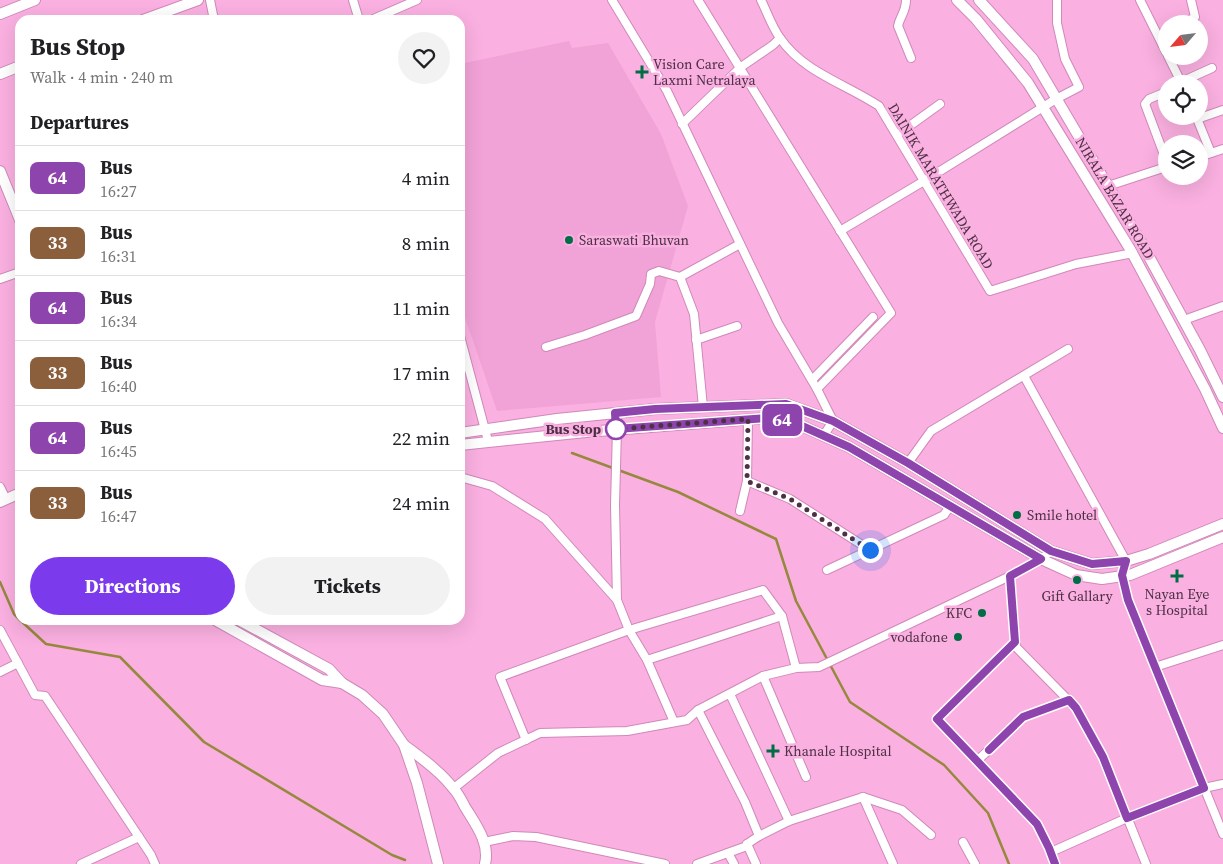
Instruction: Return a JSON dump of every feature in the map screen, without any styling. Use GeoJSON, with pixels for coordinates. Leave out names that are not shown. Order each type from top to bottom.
{"type":"FeatureCollection","features":[{"type":"Feature","properties":{"kind":"street"},"geometry":{"type":"LineString","coordinates":[[0,14],[35,0]]}},
{"type":"Feature","properties":{"kind":"street"},"geometry":{"type":"LineString","coordinates":[[157,15],[198,0]]}},
{"type":"Feature","properties":{"kind":"street"},"geometry":{"type":"LineString","coordinates":[[210,0],[213,15]]}},
{"type":"Feature","properties":{"kind":"street"},"geometry":{"type":"LineString","coordinates":[[353,0],[358,15]]}},
{"type":"Feature","properties":{"kind":"street"},"geometry":{"type":"LineString","coordinates":[[382,15],[417,0]]}},
{"type":"Feature","properties":{"kind":"street"},"geometry":{"type":"LineString","coordinates":[[612,0],[667,91],[778,323],[812,380],[833,421]]}},
{"type":"Feature","properties":{"kind":"street"},"geometry":{"type":"LineString","coordinates":[[698,0],[891,313],[817,389]]}},
{"type":"Feature","properties":{"kind":"street","name":"DAINIK MARATHWADA ROAD"},"geometry":{"type":"LineString","coordinates":[[761,0],[780,38],[803,63],[863,95],[879,106],[990,292],[1076,264],[1133,253]]}},
{"type":"Feature","properties":{"kind":"street"},"geometry":{"type":"LineString","coordinates":[[906,0],[906,10],[898,26],[912,58]]}},
{"type":"Feature","properties":{"kind":"street","name":"NIRALA BAZAR ROAD"},"geometry":{"type":"LineString","coordinates":[[957,0],[976,19],[1028,83],[1043,107],[1133,253],[1205,389],[1223,428]]}},
{"type":"Feature","properties":{"kind":"street","name":"NIRALA BAZAR ROAD"},"geometry":{"type":"LineString","coordinates":[[979,0],[1033,59],[1184,320],[1223,397]]}},
{"type":"Feature","properties":{"kind":"street"},"geometry":{"type":"LineString","coordinates":[[840,231],[924,182],[1056,98],[1079,87],[1065,59],[1057,22],[1057,0]]}},
{"type":"Feature","properties":{"kind":"street"},"geometry":{"type":"LineString","coordinates":[[1140,0],[1157,33]]}},
{"type":"Feature","properties":{"kind":"street"},"geometry":{"type":"LineString","coordinates":[[1191,0],[1195,15]]}},
{"type":"Feature","properties":{"kind":"street"},"geometry":{"type":"LineString","coordinates":[[682,124],[741,67],[780,38]]}},
{"type":"Feature","properties":{"kind":"street"},"geometry":{"type":"LineString","coordinates":[[0,74],[15,68]]}},
{"type":"Feature","properties":{"kind":"street"},"geometry":{"type":"LineString","coordinates":[[1198,75],[1212,68]]}},
{"type":"Feature","properties":{"kind":"street"},"geometry":{"type":"LineString","coordinates":[[1158,95],[1149,98],[1145,104],[1158,139]]}},
{"type":"Feature","properties":{"kind":"street"},"geometry":{"type":"LineString","coordinates":[[896,135],[940,104]]}},
{"type":"Feature","properties":{"kind":"street"},"geometry":{"type":"LineString","coordinates":[[1208,114],[1223,110]]}},
{"type":"Feature","properties":{"kind":"street"},"geometry":{"type":"LineString","coordinates":[[1199,125],[1211,153]]}},
{"type":"Feature","properties":{"kind":"street"},"geometry":{"type":"LineString","coordinates":[[1208,154],[1223,149]]}},
{"type":"Feature","properties":{"kind":"street"},"geometry":{"type":"LineString","coordinates":[[1108,186],[1158,170]]}},
{"type":"Feature","properties":{"kind":"street"},"geometry":{"type":"LineString","coordinates":[[0,171],[15,208]]}},
{"type":"Feature","properties":{"kind":"street"},"geometry":{"type":"LineString","coordinates":[[1090,184],[1102,176]]}},
{"type":"Feature","properties":{"kind":"street"},"geometry":{"type":"LineString","coordinates":[[546,347],[636,316],[650,284],[651,274],[659,271],[680,277],[740,244]]}},
{"type":"Feature","properties":{"kind":"street"},"geometry":{"type":"LineString","coordinates":[[0,279],[15,274]]}},
{"type":"Feature","properties":{"kind":"street"},"geometry":{"type":"LineString","coordinates":[[680,277],[694,314],[702,407]]}},
{"type":"Feature","properties":{"kind":"street"},"geometry":{"type":"LineString","coordinates":[[1184,320],[1223,306]]}},
{"type":"Feature","properties":{"kind":"street"},"geometry":{"type":"LineString","coordinates":[[812,380],[873,317]]}},
{"type":"Feature","properties":{"kind":"street"},"geometry":{"type":"LineString","coordinates":[[696,340],[737,326]]}},
{"type":"Feature","properties":{"kind":"street"},"geometry":{"type":"LineString","coordinates":[[908,463],[931,430],[1068,349]]}},
{"type":"Feature","properties":{"kind":"street"},"geometry":{"type":"LineString","coordinates":[[465,354],[488,441]]}},
{"type":"Feature","properties":{"kind":"street"},"geometry":{"type":"LineString","coordinates":[[1024,376],[1126,561],[1122,575],[1128,600],[1223,834]]}},
{"type":"Feature","properties":{"kind":"street"},"geometry":{"type":"LineString","coordinates":[[465,431],[556,418],[702,407],[786,404],[833,421],[908,463],[1051,551],[1092,564],[1126,561],[1149,554],[1223,524]]}},
{"type":"Feature","properties":{"kind":"street"},"geometry":{"type":"LineString","coordinates":[[615,413],[617,600]]}},
{"type":"Feature","properties":{"kind":"street"},"geometry":{"type":"LineString","coordinates":[[465,444],[616,429],[766,418],[793,422],[849,447],[1041,559],[1076,575],[1102,579],[1130,575],[1223,537]]}},
{"type":"Feature","properties":{"kind":"street"},"geometry":{"type":"LineString","coordinates":[[740,511],[747,481],[748,419]]}},
{"type":"Feature","properties":{"kind":"street"},"geometry":{"type":"LineString","coordinates":[[824,435],[833,421]]}},
{"type":"Feature","properties":{"kind":"street"},"geometry":{"type":"LineString","coordinates":[[465,478],[492,486],[545,519],[617,600],[629,630],[647,660],[674,722]]}},
{"type":"Feature","properties":{"kind":"street"},"geometry":{"type":"LineString","coordinates":[[747,481],[790,499],[870,550]]}},
{"type":"Feature","properties":{"kind":"street"},"geometry":{"type":"LineString","coordinates":[[0,487],[3,501],[15,495]]}},
{"type":"Feature","properties":{"kind":"street"},"geometry":{"type":"LineString","coordinates":[[827,570],[944,515],[950,506]]}},
{"type":"Feature","properties":{"kind":"street"},"geometry":{"type":"LineString","coordinates":[[454,788],[498,752],[540,733],[627,731],[687,720],[698,710],[763,676],[796,668],[820,667],[1010,576],[1041,559],[1051,551]]}},
{"type":"Feature","properties":{"kind":"street"},"geometry":{"type":"LineString","coordinates":[[1010,576],[1016,647],[1076,708],[1103,757],[1146,864]]}},
{"type":"Feature","properties":{"kind":"street"},"geometry":{"type":"LineString","coordinates":[[526,740],[500,676],[629,630],[762,590],[782,616],[796,668]]}},
{"type":"Feature","properties":{"kind":"street"},"geometry":{"type":"LineString","coordinates":[[647,660],[782,616]]}},
{"type":"Feature","properties":{"kind":"street"},"geometry":{"type":"LineString","coordinates":[[224,625],[322,680],[342,683]]}},
{"type":"Feature","properties":{"kind":"street"},"geometry":{"type":"LineString","coordinates":[[248,625],[329,668],[342,683],[362,695],[383,714],[404,745],[417,784],[438,864]]}},
{"type":"Feature","properties":{"kind":"street"},"geometry":{"type":"LineString","coordinates":[[0,630],[35,695],[45,696],[155,864]]}},
{"type":"Feature","properties":{"kind":"street"},"geometry":{"type":"LineString","coordinates":[[1015,642],[937,719],[1037,824],[1055,864]]}},
{"type":"Feature","properties":{"kind":"street"},"geometry":{"type":"LineString","coordinates":[[1155,667],[1223,645]]}},
{"type":"Feature","properties":{"kind":"street"},"geometry":{"type":"LineString","coordinates":[[0,672],[18,663]]}},
{"type":"Feature","properties":{"kind":"street"},"geometry":{"type":"LineString","coordinates":[[763,676],[806,777]]}},
{"type":"Feature","properties":{"kind":"street"},"geometry":{"type":"LineString","coordinates":[[730,694],[789,821]]}},
{"type":"Feature","properties":{"kind":"street"},"geometry":{"type":"LineString","coordinates":[[977,762],[1023,717],[1069,700]]}},
{"type":"Feature","properties":{"kind":"street"},"geometry":{"type":"LineString","coordinates":[[698,710],[745,802],[759,836]]}},
{"type":"Feature","properties":{"kind":"street"},"geometry":{"type":"LineString","coordinates":[[404,745],[427,762],[454,788],[477,826],[484,842],[487,855],[484,864]]}},
{"type":"Feature","properties":{"kind":"street"},"geometry":{"type":"LineString","coordinates":[[1051,852],[1127,818],[1204,788],[1223,784]]}},
{"type":"Feature","properties":{"kind":"street"},"geometry":{"type":"LineString","coordinates":[[863,797],[893,864]]}},
{"type":"Feature","properties":{"kind":"street"},"geometry":{"type":"LineString","coordinates":[[697,864],[747,846],[747,844],[759,836],[789,821],[863,797],[902,810],[931,835]]}},
{"type":"Feature","properties":{"kind":"street"},"geometry":{"type":"LineString","coordinates":[[484,842],[513,836],[536,837],[665,864]]}},
{"type":"Feature","properties":{"kind":"street"},"geometry":{"type":"LineString","coordinates":[[81,864],[139,837]]}},
{"type":"Feature","properties":{"kind":"street"},"geometry":{"type":"LineString","coordinates":[[963,842],[975,864]]}},
{"type":"Feature","properties":{"kind":"street"},"geometry":{"type":"LineString","coordinates":[[747,844],[756,864]]}},
{"type":"Feature","properties":{"kind":"street"},"geometry":{"type":"LineString","coordinates":[[728,853],[734,864]]}},
{"type":"Feature","properties":{"kind":"shaded area","name":"Saraswati Bhuvan"},"geometry":{"type":"Polygon","coordinates":[[[569,41],[572,48],[608,43],[661,134],[688,206],[655,322],[661,397],[497,411],[465,318],[465,63],[569,41]]]}},
{"type":"Feature","properties":{"kind":"waterway"},"geometry":{"type":"LineString","coordinates":[[572,453],[678,492],[776,539],[796,601],[850,702],[944,765],[988,813],[1009,864]]}},
{"type":"Feature","properties":{"kind":"waterway"},"geometry":{"type":"LineString","coordinates":[[0,582],[15,615]]}},
{"type":"Feature","properties":{"kind":"waterway"},"geometry":{"type":"LineString","coordinates":[[25,625],[46,644],[120,657],[204,742],[392,855],[405,860]]}},
{"type":"Feature","properties":{"kind":"bus line","name":"64"},"geometry":{"type":"LineString","coordinates":[[989,750],[1023,717],[1069,700],[1076,708],[1103,757],[1127,818],[1204,788],[1128,600],[1122,575],[1126,561],[1092,564],[1051,551],[908,463],[833,421],[786,404],[655,409],[615,413],[616,429],[766,418],[793,422],[849,447],[1041,559],[1010,576],[1015,642],[937,719],[1037,824],[1055,864]]}},
{"type":"Feature","properties":{"kind":"place","name":"Vision Care Laxmi Netralaya"},"geometry":{"type":"Point","coordinates":[642,72]}},
{"type":"Feature","properties":{"kind":"place","name":"Saraswati Bhuvan"},"geometry":{"type":"Point","coordinates":[569,240]}},
{"type":"Feature","properties":{"kind":"place","name":"Bus Stop"},"geometry":{"type":"Point","coordinates":[616,429]}},
{"type":"Feature","properties":{"kind":"place","name":"Smile hotel"},"geometry":{"type":"Point","coordinates":[1017,515]}},
{"type":"Feature","properties":{"kind":"place","name":"Nayan Eye s Hospital"},"geometry":{"type":"Point","coordinates":[1177,576]}},
{"type":"Feature","properties":{"kind":"place","name":"Gift Gallary"},"geometry":{"type":"Point","coordinates":[1077,580]}},
{"type":"Feature","properties":{"kind":"place","name":"KFC"},"geometry":{"type":"Point","coordinates":[982,613]}},
{"type":"Feature","properties":{"kind":"place","name":"vodafone"},"geometry":{"type":"Point","coordinates":[958,637]}},
{"type":"Feature","properties":{"kind":"place","name":"Khanale Hospital"},"geometry":{"type":"Point","coordinates":[773,751]}},
{"type":"Feature","properties":{"kind":"route"},"geometry":{"type":"LineString","coordinates":[[616,429],[748,419],[747,481],[790,499],[870,550]]}}]}
